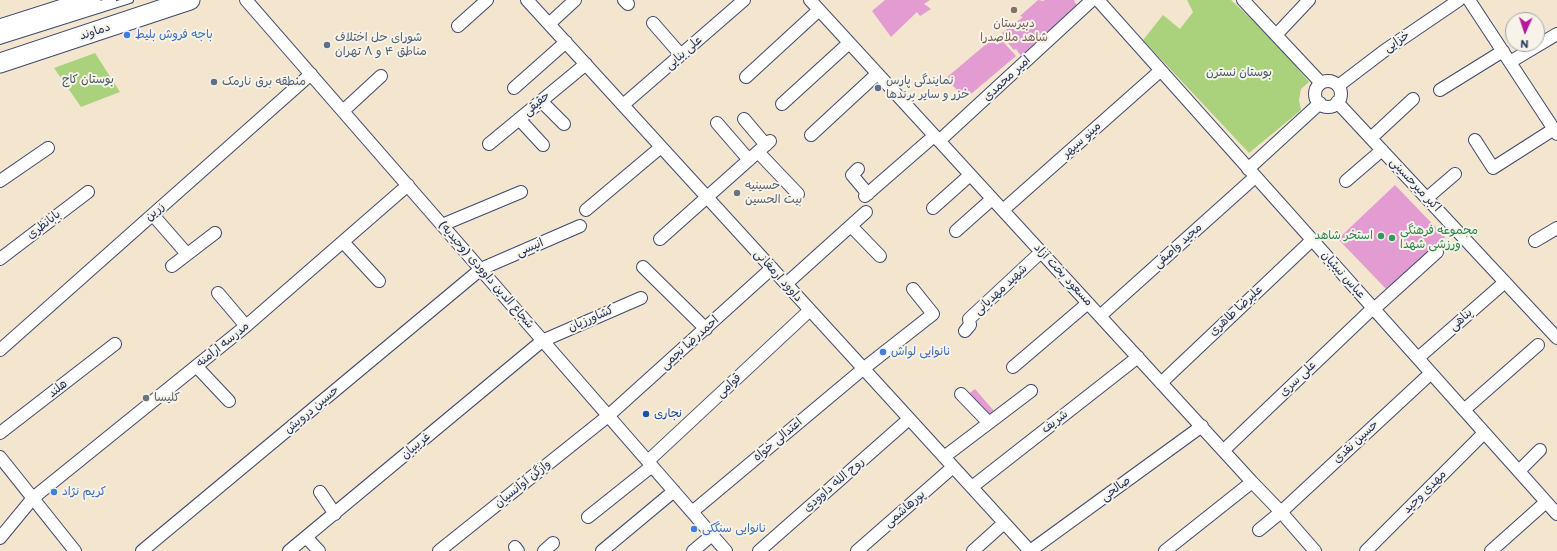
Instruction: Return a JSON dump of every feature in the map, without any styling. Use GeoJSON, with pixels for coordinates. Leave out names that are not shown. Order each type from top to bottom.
{"type":"FeatureCollection","features":[{"type":"Feature","properties":{"kind":"main road"},"geometry":{"type":"LineString","coordinates":[[0,29],[91,0]]}},
{"type":"Feature","properties":{"kind":"main road","name":"دماوند"},"geometry":{"type":"LineString","coordinates":[[0,64],[190,0]]}},
{"type":"Feature","properties":{"kind":"street","name":"شجاع الدین داوودی (وحیدیه)"},"geometry":{"type":"LineString","coordinates":[[246,0],[726,551]]}},
{"type":"Feature","properties":{"kind":"street"},"geometry":{"type":"LineString","coordinates":[[458,26],[487,0]]}},
{"type":"Feature","properties":{"kind":"street","name":"داوود ارمغانی"},"geometry":{"type":"LineString","coordinates":[[527,0],[1030,551]]}},
{"type":"Feature","properties":{"kind":"street"},"geometry":{"type":"LineString","coordinates":[[549,24],[575,0]]}},
{"type":"Feature","properties":{"kind":"street","name":"علی بنایی"},"geometry":{"type":"LineString","coordinates":[[623,105],[744,0]]}},
{"type":"Feature","properties":{"kind":"street","name":"مسعود بخت آزاد"},"geometry":{"type":"LineString","coordinates":[[810,0],[1281,512],[1308,549]]}},
{"type":"Feature","properties":{"kind":"street","name":"امیر محمدی"},"geometry":{"type":"LineString","coordinates":[[858,169],[852,175],[867,195],[937,139],[1092,0]]}},
{"type":"Feature","properties":{"kind":"street","name":"عباس نبیئیان"},"geometry":{"type":"LineString","coordinates":[[1098,0],[1557,514]]}},
{"type":"Feature","properties":{"kind":"street"},"geometry":{"type":"LineString","coordinates":[[1243,0],[1321,83]]}},
{"type":"Feature","properties":{"kind":"street"},"geometry":{"type":"LineString","coordinates":[[1276,35],[1309,0]]}},
{"type":"Feature","properties":{"kind":"street","name":"خزایی"},"geometry":{"type":"LineString","coordinates":[[1338,86],[1384,51],[1459,0]]}},
{"type":"Feature","properties":{"kind":"street"},"geometry":{"type":"LineString","coordinates":[[1469,0],[1556,132],[1493,168],[1475,140]]}},
{"type":"Feature","properties":{"kind":"street"},"geometry":{"type":"LineString","coordinates":[[746,77],[818,10]]}},
{"type":"Feature","properties":{"kind":"street"},"geometry":{"type":"LineString","coordinates":[[653,23],[681,55]]}},
{"type":"Feature","properties":{"kind":"street"},"geometry":{"type":"LineString","coordinates":[[1510,62],[1557,34]]}},
{"type":"Feature","properties":{"kind":"street"},"geometry":{"type":"LineString","coordinates":[[514,88],[566,42]]}},
{"type":"Feature","properties":{"kind":"street"},"geometry":{"type":"LineString","coordinates":[[782,104],[849,43]]}},
{"type":"Feature","properties":{"kind":"street"},"geometry":{"type":"LineString","coordinates":[[1440,90],[1502,51]]}},
{"type":"Feature","properties":{"kind":"street","name":"حقیقی"},"geometry":{"type":"LineString","coordinates":[[489,144],[586,64]]}},
{"type":"Feature","properties":{"kind":"street","name":"مینو سپهر"},"geometry":{"type":"LineString","coordinates":[[1003,210],[1160,71]]}},
{"type":"Feature","properties":{"kind":"street","name":"زرین"},"geometry":{"type":"LineString","coordinates":[[0,350],[311,74]]}},
{"type":"Feature","properties":{"kind":"street"},"geometry":{"type":"LineString","coordinates":[[811,135],[877,74]]}},
{"type":"Feature","properties":{"kind":"street"},"geometry":{"type":"LineString","coordinates":[[343,111],[381,76]]}},
{"type":"Feature","properties":{"kind":"street"},"geometry":{"type":"LineString","coordinates":[[1327,81],[1338,86],[1341,94],[1337,102],[1331,106],[1320,103],[1316,96],[1316,92],[1321,83],[1327,81]]}},
{"type":"Feature","properties":{"kind":"street"},"geometry":{"type":"LineString","coordinates":[[1371,138],[1413,99]]}},
{"type":"Feature","properties":{"kind":"street"},"geometry":{"type":"LineString","coordinates":[[541,100],[564,124]]}},
{"type":"Feature","properties":{"kind":"street","name":"اکبر میرحسینی"},"geometry":{"type":"LineString","coordinates":[[1337,102],[1557,338]]}},
{"type":"Feature","properties":{"kind":"street","name":"مجید واصفی"},"geometry":{"type":"LineString","coordinates":[[1100,316],[1251,173],[1320,103]]}},
{"type":"Feature","properties":{"kind":"street"},"geometry":{"type":"LineString","coordinates":[[519,119],[543,145]]}},
{"type":"Feature","properties":{"kind":"street"},"geometry":{"type":"LineString","coordinates":[[744,119],[765,146],[798,194]]}},
{"type":"Feature","properties":{"kind":"street"},"geometry":{"type":"LineString","coordinates":[[717,123],[749,160]]}},
{"type":"Feature","properties":{"kind":"street"},"geometry":{"type":"LineString","coordinates":[[660,239],[765,146]]}},
{"type":"Feature","properties":{"kind":"street"},"geometry":{"type":"LineString","coordinates":[[586,210],[661,147]]}},
{"type":"Feature","properties":{"kind":"street"},"geometry":{"type":"LineString","coordinates":[[0,181],[48,148]]}},
{"type":"Feature","properties":{"kind":"street"},"geometry":{"type":"LineString","coordinates":[[1346,181],[1382,150]]}},
{"type":"Feature","properties":{"kind":"street"},"geometry":{"type":"LineString","coordinates":[[1427,198],[1455,174]]}},
{"type":"Feature","properties":{"kind":"street"},"geometry":{"type":"LineString","coordinates":[[933,208],[970,175]]}},
{"type":"Feature","properties":{"kind":"street","name":"مدرسه ارامنه"},"geometry":{"type":"LineString","coordinates":[[0,538],[33,498],[246,326],[408,185]]}},
{"type":"Feature","properties":{"kind":"street","name":"بابانظری"},"geometry":{"type":"LineString","coordinates":[[0,259],[88,192]]}},
{"type":"Feature","properties":{"kind":"street"},"geometry":{"type":"LineString","coordinates":[[442,225],[521,192]]}},
{"type":"Feature","properties":{"kind":"street"},"geometry":{"type":"LineString","coordinates":[[956,231],[992,198]]}},
{"type":"Feature","properties":{"kind":"street"},"geometry":{"type":"LineString","coordinates":[[786,284],[866,212]]}},
{"type":"Feature","properties":{"kind":"street"},"geometry":{"type":"LineString","coordinates":[[153,215],[187,254]]}},
{"type":"Feature","properties":{"kind":"street","name":"انیسی"},"geometry":{"type":"LineString","coordinates":[[481,269],[580,226]]}},
{"type":"Feature","properties":{"kind":"street"},"geometry":{"type":"LineString","coordinates":[[851,226],[880,256]]}},
{"type":"Feature","properties":{"kind":"street"},"geometry":{"type":"LineString","coordinates":[[1535,241],[1557,228]]}},
{"type":"Feature","properties":{"kind":"street"},"geometry":{"type":"LineString","coordinates":[[172,266],[215,233]]}},
{"type":"Feature","properties":{"kind":"street","name":"علیرضا طاهری"},"geometry":{"type":"LineString","coordinates":[[1161,383],[1312,240]]}},
{"type":"Feature","properties":{"kind":"street"},"geometry":{"type":"LineString","coordinates":[[343,242],[380,281]]}},
{"type":"Feature","properties":{"kind":"street","name":"شهید مهدیانی"},"geometry":{"type":"LineString","coordinates":[[965,330],[970,325],[969,319],[1041,252]]}},
{"type":"Feature","properties":{"kind":"street","name":"علی سری"},"geometry":{"type":"LineString","coordinates":[[1224,450],[1373,309],[1437,252]]}},
{"type":"Feature","properties":{"kind":"street"},"geometry":{"type":"LineString","coordinates":[[643,266],[706,329]]}},
{"type":"Feature","properties":{"kind":"street","name":"احمدرضا نجمی"},"geometry":{"type":"LineString","coordinates":[[608,416],[772,268]]}},
{"type":"Feature","properties":{"kind":"street","name":"حسین درویش"},"geometry":{"type":"LineString","coordinates":[[142,551],[481,269]]}},
{"type":"Feature","properties":{"kind":"street","name":"پناهی"},"geometry":{"type":"LineString","coordinates":[[1418,358],[1505,282]]}},
{"type":"Feature","properties":{"kind":"street","name":"اعتدالی خواه"},"geometry":{"type":"LineString","coordinates":[[692,512],[863,368],[933,314],[913,289]]}},
{"type":"Feature","properties":{"kind":"street"},"geometry":{"type":"LineString","coordinates":[[218,293],[246,326]]}},
{"type":"Feature","properties":{"kind":"street","name":"کشاورزیان"},"geometry":{"type":"LineString","coordinates":[[542,341],[641,298]]}},
{"type":"Feature","properties":{"kind":"street"},"geometry":{"type":"LineString","coordinates":[[1013,367],[1088,302]]}},
{"type":"Feature","properties":{"kind":"street","name":"قوامی"},"geometry":{"type":"LineString","coordinates":[[588,518],[650,464],[810,310]]}},
{"type":"Feature","properties":{"kind":"street","name":"غریبیان"},"geometry":{"type":"LineString","coordinates":[[289,551],[307,538],[542,341]]}},
{"type":"Feature","properties":{"kind":"street","name":"هلند"},"geometry":{"type":"LineString","coordinates":[[0,433],[115,344]]}},
{"type":"Feature","properties":{"kind":"street"},"geometry":{"type":"LineString","coordinates":[[1464,410],[1538,345]]}},
{"type":"Feature","properties":{"kind":"street","name":"شریف"},"geometry":{"type":"LineString","coordinates":[[972,487],[1138,358]]}},
{"type":"Feature","properties":{"kind":"street"},"geometry":{"type":"LineString","coordinates":[[196,366],[229,401]]}},
{"type":"Feature","properties":{"kind":"street","name":"حسین نقدی"},"geometry":{"type":"LineString","coordinates":[[1258,530],[1281,512],[1431,373]]}},
{"type":"Feature","properties":{"kind":"street"},"geometry":{"type":"LineString","coordinates":[[944,457],[1031,391]]}},
{"type":"Feature","properties":{"kind":"street"},"geometry":{"type":"LineString","coordinates":[[961,394],[989,423]]}},
{"type":"Feature","properties":{"kind":"street","name":"وازگن آوانسیان"},"geometry":{"type":"LineString","coordinates":[[439,551],[608,416]]}},
{"type":"Feature","properties":{"kind":"street","name":"روح الله داوودی"},"geometry":{"type":"LineString","coordinates":[[759,551],[909,419]]}},
{"type":"Feature","properties":{"kind":"street","name":"صالحی"},"geometry":{"type":"LineString","coordinates":[[1030,551],[1202,426]]}},
{"type":"Feature","properties":{"kind":"street","name":"مهدی وحید"},"geometry":{"type":"LineString","coordinates":[[1366,551],[1484,433]]}},
{"type":"Feature","properties":{"kind":"street"},"geometry":{"type":"LineString","coordinates":[[1519,471],[1540,450]]}},
{"type":"Feature","properties":{"kind":"street"},"geometry":{"type":"LineString","coordinates":[[0,457],[75,551]]}},
{"type":"Feature","properties":{"kind":"street","name":"پورهاشمی"},"geometry":{"type":"LineString","coordinates":[[857,551],[953,467]]}},
{"type":"Feature","properties":{"kind":"street"},"geometry":{"type":"LineString","coordinates":[[1165,551],[1252,482]]}},
{"type":"Feature","properties":{"kind":"street"},"geometry":{"type":"LineString","coordinates":[[602,551],[674,491]]}},
{"type":"Feature","properties":{"kind":"street"},"geometry":{"type":"LineString","coordinates":[[320,492],[335,514]]}},
{"type":"Feature","properties":{"kind":"street"},"geometry":{"type":"LineString","coordinates":[[1491,551],[1546,502]]}},
{"type":"Feature","properties":{"kind":"street"},"geometry":{"type":"LineString","coordinates":[[973,551],[1004,523]]}},
{"type":"Feature","properties":{"kind":"street"},"geometry":{"type":"LineString","coordinates":[[693,551],[712,535]]}},
{"type":"Feature","properties":{"kind":"street"},"geometry":{"type":"LineString","coordinates":[[307,538],[319,551]]}},
{"type":"Feature","properties":{"kind":"lane"},"geometry":{"type":"LineString","coordinates":[[0,35],[113,0]]}},
{"type":"Feature","properties":{"kind":"lane"},"geometry":{"type":"LineString","coordinates":[[0,41],[130,0]]}},
{"type":"Feature","properties":{"kind":"green space","name":"بوستان نسترن"},"geometry":{"type":"Polygon","coordinates":[[[1187,0],[1231,0],[1273,39],[1309,82],[1301,89],[1299,100],[1301,110],[1249,153],[1143,40],[1163,15],[1180,29],[1193,12],[1187,0]]]}},
{"type":"Feature","properties":{"kind":"green space","name":"بوستان کاج"},"geometry":{"type":"Polygon","coordinates":[[[95,53],[120,92],[81,107],[54,68],[95,53]]]}},
{"type":"Feature","properties":{"kind":"building"},"geometry":{"type":"Polygon","coordinates":[[[885,0],[930,0],[924,4],[931,9],[920,16],[917,12],[891,37],[872,11],[885,0]]]}},
{"type":"Feature","properties":{"kind":"building"},"geometry":{"type":"Polygon","coordinates":[[[1038,0],[1075,0],[1074,1],[1079,8],[1043,42],[1039,39],[1021,56],[1016,49],[1014,50],[1008,43],[1011,42],[1002,33],[1023,17],[1020,16],[1038,0]]]}},
{"type":"Feature","properties":{"kind":"building"},"geometry":{"type":"Polygon","coordinates":[[[997,35],[1016,56],[965,99],[946,78],[997,35]]]}},
{"type":"Feature","properties":{"kind":"building","name":"مجموعه فرهنگی ورزشی شهدا"},"geometry":{"type":"Polygon","coordinates":[[[1395,185],[1445,237],[1388,291],[1338,239],[1395,185]]]}},
{"type":"Feature","properties":{"kind":"building"},"geometry":{"type":"Polygon","coordinates":[[[975,389],[994,411],[986,418],[967,395],[975,389]]]}},
{"type":"Feature","properties":{"kind":"place","name":"دبیرستان شاهد ملاصدرا"},"geometry":{"type":"Point","coordinates":[1014,10]}},
{"type":"Feature","properties":{"kind":"place","name":"باجه فروش بلیط"},"geometry":{"type":"Point","coordinates":[127,35]}},
{"type":"Feature","properties":{"kind":"place","name":"شورای حل اختلاف مناطق ۴ و ۸ تهران"},"geometry":{"type":"Point","coordinates":[327,45]}},
{"type":"Feature","properties":{"kind":"place","name":"منطقه برق نارمک"},"geometry":{"type":"Point","coordinates":[214,82]}},
{"type":"Feature","properties":{"kind":"place","name":"نمایندگی پارس خزر و سایر برندها"},"geometry":{"type":"Point","coordinates":[878,88]}},
{"type":"Feature","properties":{"kind":"place","name":"حسینیه بیت الحسین"},"geometry":{"type":"Point","coordinates":[737,193]}},
{"type":"Feature","properties":{"kind":"place","name":"استخر شاهد"},"geometry":{"type":"Point","coordinates":[1381,236]}},
{"type":"Feature","properties":{"kind":"place","name":"مجموعه فرهنگی ورزشی شهدا"},"geometry":{"type":"Point","coordinates":[1392,238]}},
{"type":"Feature","properties":{"kind":"place","name":"نانوایی لواش"},"geometry":{"type":"Point","coordinates":[883,352]}},
{"type":"Feature","properties":{"kind":"place","name":"کلیسا"},"geometry":{"type":"Point","coordinates":[146,398]}},
{"type":"Feature","properties":{"kind":"place","name":"نجاری"},"geometry":{"type":"Point","coordinates":[646,414]}},
{"type":"Feature","properties":{"kind":"place","name":"کریم نژاد"},"geometry":{"type":"Point","coordinates":[54,492]}},
{"type":"Feature","properties":{"kind":"place","name":"نانوایی سنگکی"},"geometry":{"type":"Point","coordinates":[694,529]}}]}
